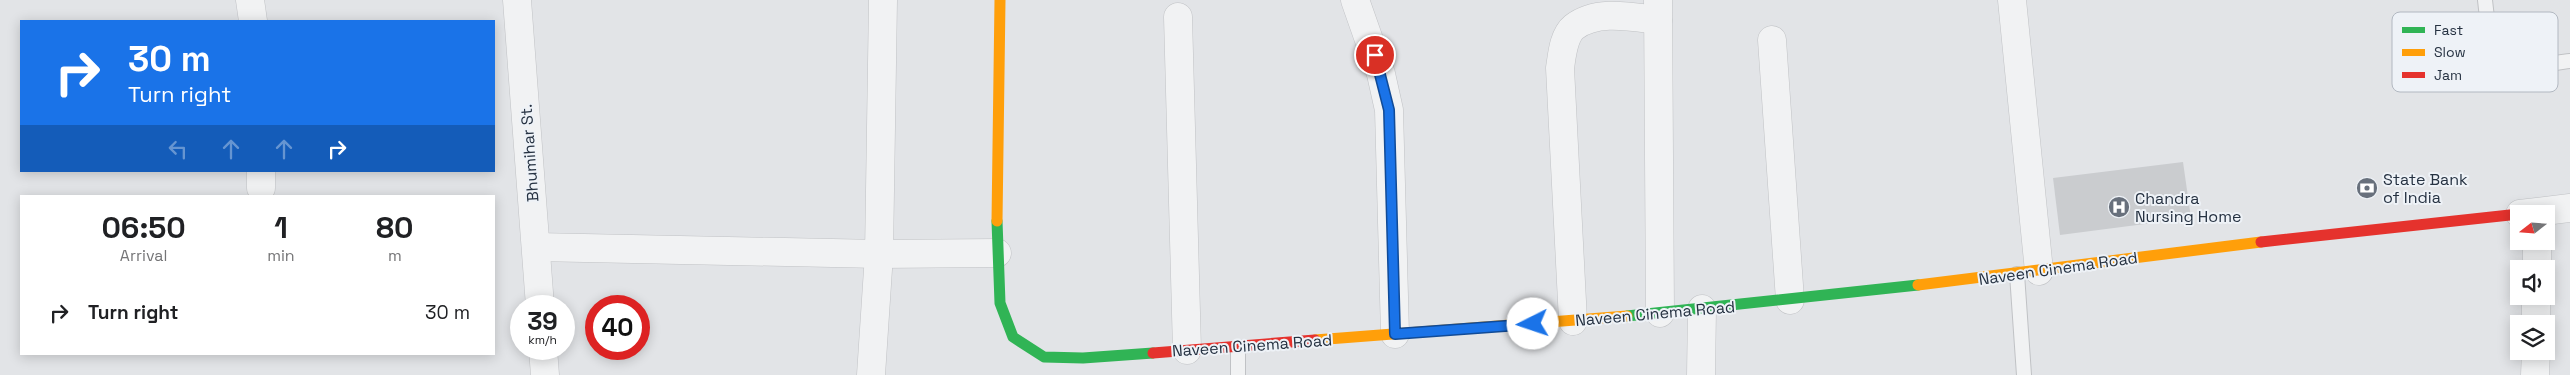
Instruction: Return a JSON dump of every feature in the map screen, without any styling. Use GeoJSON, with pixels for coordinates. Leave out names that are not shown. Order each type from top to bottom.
{"type":"FeatureCollection","features":[{"type":"Feature","properties":{"kind":"street"},"geometry":{"type":"LineString","coordinates":[[250,0],[253,20]]}},
{"type":"Feature","properties":{"kind":"street","name":"Bhumihar St."},"geometry":{"type":"LineString","coordinates":[[517,0],[539,295]]}},
{"type":"Feature","properties":{"kind":"street"},"geometry":{"type":"LineString","coordinates":[[871,375],[879,254],[883,0]]}},
{"type":"Feature","properties":{"kind":"street","name":"Naveen Cinema Road"},"geometry":{"type":"LineString","coordinates":[[1000,0],[997,253],[1000,302],[1013,337],[1044,357],[1083,358],[1573,321],[1702,309],[2028,273],[2184,250],[2510,215]]}},
{"type":"Feature","properties":{"kind":"street"},"geometry":{"type":"LineString","coordinates":[[1355,0],[1381,74],[1389,110],[1395,334]]}},
{"type":"Feature","properties":{"kind":"street"},"geometry":{"type":"LineString","coordinates":[[2012,0],[2028,273]]}},
{"type":"Feature","properties":{"kind":"street"},"geometry":{"type":"LineString","coordinates":[[1573,321],[1560,68],[1564,45],[1572,28],[1590,20],[1658,10],[1660,313]]}},
{"type":"Feature","properties":{"kind":"street"},"geometry":{"type":"LineString","coordinates":[[1178,17],[1187,350]]}},
{"type":"Feature","properties":{"kind":"street"},"geometry":{"type":"LineString","coordinates":[[1772,40],[1790,300]]}},
{"type":"Feature","properties":{"kind":"street","name":"Naveen Cinema Road"},"geometry":{"type":"LineString","coordinates":[[2555,210],[2570,208]]}},
{"type":"Feature","properties":{"kind":"street"},"geometry":{"type":"LineString","coordinates":[[536,247],[879,254],[997,253]]}},
{"type":"Feature","properties":{"kind":"street"},"geometry":{"type":"LineString","coordinates":[[1701,375],[1702,309]]}},
{"type":"Feature","properties":{"kind":"street"},"geometry":{"type":"LineString","coordinates":[[544,360],[545,375]]}},
{"type":"Feature","properties":{"kind":"street"},"geometry":{"type":"LineString","coordinates":[[2535,375],[2536,360]]}},
{"type":"Feature","properties":{"kind":"lane"},"geometry":{"type":"LineString","coordinates":[[2024,375],[2028,273]]}},
{"type":"Feature","properties":{"kind":"lane"},"geometry":{"type":"LineString","coordinates":[[1238,346],[1238,375]]}},
{"type":"Feature","properties":{"kind":"building"},"geometry":{"type":"Polygon","coordinates":[[[2183,162],[2191,218],[2060,235],[2053,178],[2183,162]]]}},
{"type":"Feature","properties":{"kind":"traffic: fast"},"geometry":{"type":"LineString","coordinates":[[997,221],[1000,303],[1013,337],[1044,357],[1083,358],[1153,353]]}},
{"type":"Feature","properties":{"kind":"traffic: fast"},"geometry":{"type":"LineString","coordinates":[[1627,316],[1918,285]]}},
{"type":"Feature","properties":{"kind":"traffic: slow"},"geometry":{"type":"LineString","coordinates":[[997,221],[1000,0]]}},
{"type":"Feature","properties":{"kind":"traffic: slow"},"geometry":{"type":"LineString","coordinates":[[1918,285],[2261,242]]}},
{"type":"Feature","properties":{"kind":"traffic: slow"},"geometry":{"type":"LineString","coordinates":[[1315,340],[1627,316]]}},
{"type":"Feature","properties":{"kind":"traffic: jam"},"geometry":{"type":"LineString","coordinates":[[2261,242],[2510,215]]}},
{"type":"Feature","properties":{"kind":"traffic: jam"},"geometry":{"type":"LineString","coordinates":[[1153,353],[1315,340]]}},
{"type":"Feature","properties":{"kind":"place","name":"State Bank of India"},"geometry":{"type":"Point","coordinates":[2367,188]}},
{"type":"Feature","properties":{"kind":"place","name":"Chandra Nursing Home"},"geometry":{"type":"Point","coordinates":[2119,207]}},
{"type":"Feature","properties":{"kind":"route"},"geometry":{"type":"LineString","coordinates":[[1375,55],[1389,110],[1395,334],[1533,324]]}}]}
